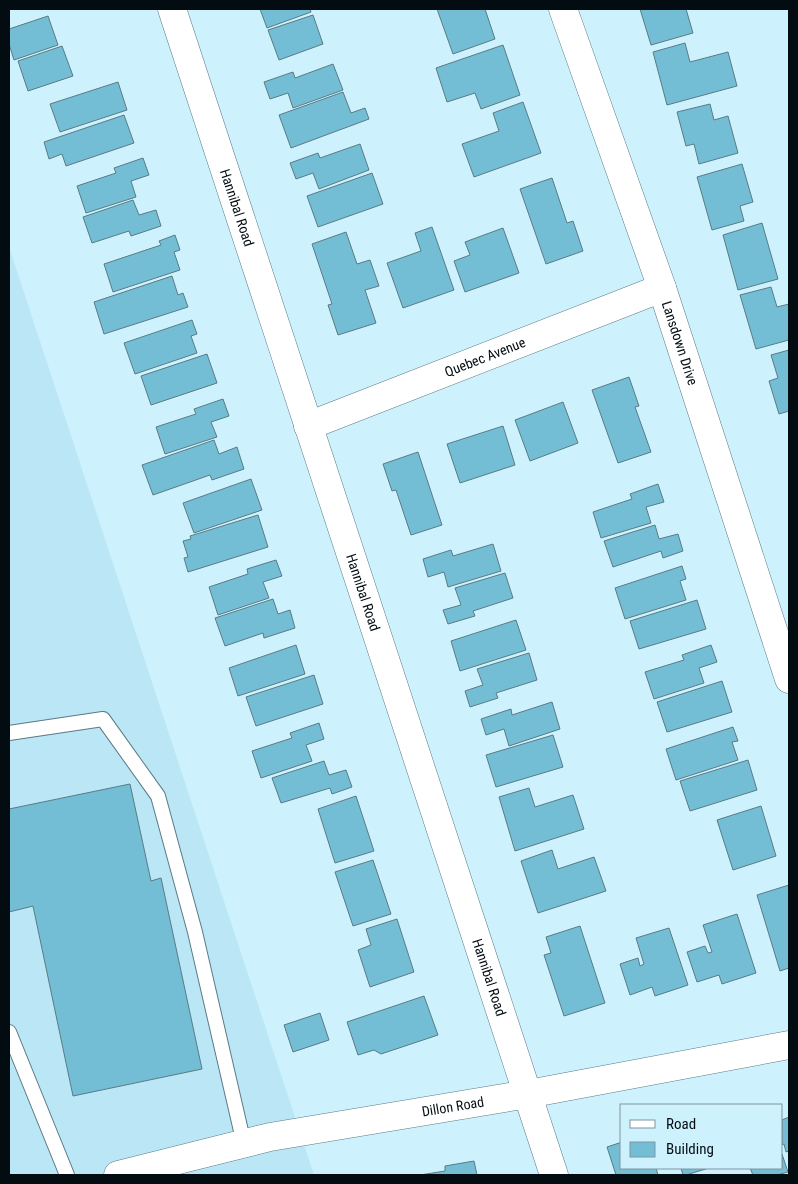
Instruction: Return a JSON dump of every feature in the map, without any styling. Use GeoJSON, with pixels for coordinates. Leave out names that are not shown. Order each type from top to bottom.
{"type":"FeatureCollection","features":[{"type":"Feature","properties":{"kind":"street","name":"Hannibal Road"},"geometry":{"type":"LineString","coordinates":[[172,9],[554,1175]]}},
{"type":"Feature","properties":{"kind":"street","name":"Lansdown Drive"},"geometry":{"type":"LineString","coordinates":[[564,9],[662,288],[789,680]]}},
{"type":"Feature","properties":{"kind":"street","name":"Quebec Avenue"},"geometry":{"type":"LineString","coordinates":[[308,426],[662,288]]}},
{"type":"Feature","properties":{"kind":"street","name":"Dillon Road"},"geometry":{"type":"LineString","coordinates":[[118,1175],[270,1137],[528,1094],[789,1045]]}},
{"type":"Feature","properties":{"kind":"lane"},"geometry":{"type":"LineString","coordinates":[[9,733],[103,719],[158,796],[195,932],[244,1144]]}},
{"type":"Feature","properties":{"kind":"lane"},"geometry":{"type":"LineString","coordinates":[[9,1032],[67,1175]]}},
{"type":"Feature","properties":{"kind":"shaded area"},"geometry":{"type":"Polygon","coordinates":[[[9,247],[314,1175],[9,1175],[9,247]]]}},
{"type":"Feature","properties":{"kind":"building"},"geometry":{"type":"Polygon","coordinates":[[[260,9],[310,9],[311,12],[267,28],[260,9]]]}},
{"type":"Feature","properties":{"kind":"building"},"geometry":{"type":"Polygon","coordinates":[[[437,9],[485,9],[495,39],[453,54],[437,9]]]}},
{"type":"Feature","properties":{"kind":"building"},"geometry":{"type":"Polygon","coordinates":[[[640,9],[686,9],[693,33],[651,45],[640,9]]]}},
{"type":"Feature","properties":{"kind":"building"},"geometry":{"type":"Polygon","coordinates":[[[313,15],[323,44],[279,60],[268,30],[313,15]]]}},
{"type":"Feature","properties":{"kind":"building"},"geometry":{"type":"Polygon","coordinates":[[[48,16],[58,45],[14,60],[9,44],[9,29],[48,16]]]}},
{"type":"Feature","properties":{"kind":"building"},"geometry":{"type":"Polygon","coordinates":[[[685,43],[690,62],[728,52],[737,86],[667,105],[653,52],[685,43]]]}},
{"type":"Feature","properties":{"kind":"building"},"geometry":{"type":"Polygon","coordinates":[[[503,45],[520,95],[481,109],[475,93],[447,102],[436,68],[503,45]]]}},
{"type":"Feature","properties":{"kind":"building"},"geometry":{"type":"Polygon","coordinates":[[[62,46],[73,76],[28,91],[18,61],[62,46]]]}},
{"type":"Feature","properties":{"kind":"building"},"geometry":{"type":"Polygon","coordinates":[[[333,64],[343,90],[293,108],[288,93],[270,99],[264,82],[293,72],[295,78],[333,64]]]}},
{"type":"Feature","properties":{"kind":"building"},"geometry":{"type":"Polygon","coordinates":[[[118,82],[127,110],[60,132],[50,104],[118,82]]]}},
{"type":"Feature","properties":{"kind":"building"},"geometry":{"type":"Polygon","coordinates":[[[343,92],[351,113],[365,108],[369,119],[291,148],[279,115],[343,92]]]}},
{"type":"Feature","properties":{"kind":"building"},"geometry":{"type":"Polygon","coordinates":[[[523,102],[541,153],[474,177],[462,144],[499,131],[493,113],[523,102]]]}},
{"type":"Feature","properties":{"kind":"building"},"geometry":{"type":"Polygon","coordinates":[[[710,104],[714,120],[728,116],[738,153],[699,164],[694,144],[686,146],[677,112],[710,104]]]}},
{"type":"Feature","properties":{"kind":"building"},"geometry":{"type":"Polygon","coordinates":[[[124,115],[134,143],[66,166],[62,154],[49,159],[44,142],[124,115]]]}},
{"type":"Feature","properties":{"kind":"building"},"geometry":{"type":"Polygon","coordinates":[[[360,144],[369,170],[319,189],[313,173],[296,179],[290,163],[318,153],[320,158],[360,144]]]}},
{"type":"Feature","properties":{"kind":"building"},"geometry":{"type":"Polygon","coordinates":[[[143,158],[149,175],[131,181],[136,197],[86,213],[77,186],[116,173],[114,168],[143,158]]]}},
{"type":"Feature","properties":{"kind":"building"},"geometry":{"type":"Polygon","coordinates":[[[742,164],[753,202],[740,206],[744,221],[712,230],[697,177],[742,164]]]}},
{"type":"Feature","properties":{"kind":"building"},"geometry":{"type":"Polygon","coordinates":[[[372,173],[383,204],[318,227],[307,196],[372,173]]]}},
{"type":"Feature","properties":{"kind":"building"},"geometry":{"type":"Polygon","coordinates":[[[552,178],[567,223],[573,221],[583,251],[546,264],[520,189],[552,178]]]}},
{"type":"Feature","properties":{"kind":"building"},"geometry":{"type":"Polygon","coordinates":[[[133,200],[139,215],[156,210],[161,226],[131,236],[129,231],[92,243],[83,217],[133,200]]]}},
{"type":"Feature","properties":{"kind":"building"},"geometry":{"type":"Polygon","coordinates":[[[762,223],[778,279],[738,290],[723,235],[762,223]]]}},
{"type":"Feature","properties":{"kind":"building"},"geometry":{"type":"Polygon","coordinates":[[[432,227],[454,290],[403,308],[387,263],[421,251],[415,233],[432,227]]]}},
{"type":"Feature","properties":{"kind":"building"},"geometry":{"type":"Polygon","coordinates":[[[503,228],[519,273],[465,292],[454,261],[470,255],[465,242],[503,228]]]}},
{"type":"Feature","properties":{"kind":"building"},"geometry":{"type":"Polygon","coordinates":[[[346,232],[357,264],[370,260],[379,286],[365,290],[376,323],[338,335],[328,305],[332,304],[312,244],[346,232]]]}},
{"type":"Feature","properties":{"kind":"building"},"geometry":{"type":"Polygon","coordinates":[[[175,235],[180,250],[174,252],[180,270],[113,292],[104,264],[161,245],[159,241],[175,235]]]}},
{"type":"Feature","properties":{"kind":"building"},"geometry":{"type":"Polygon","coordinates":[[[172,276],[178,295],[183,293],[188,307],[104,334],[94,302],[172,276]]]}},
{"type":"Feature","properties":{"kind":"building"},"geometry":{"type":"Polygon","coordinates":[[[771,287],[777,307],[789,304],[789,340],[756,349],[740,295],[771,287]]]}},
{"type":"Feature","properties":{"kind":"building"},"geometry":{"type":"Polygon","coordinates":[[[192,320],[197,334],[191,336],[197,353],[135,374],[124,343],[192,320]]]}},
{"type":"Feature","properties":{"kind":"building"},"geometry":{"type":"Polygon","coordinates":[[[789,350],[789,411],[779,414],[769,381],[778,378],[771,355],[789,350]]]}},
{"type":"Feature","properties":{"kind":"building"},"geometry":{"type":"Polygon","coordinates":[[[207,354],[217,383],[151,405],[141,376],[207,354]]]}},
{"type":"Feature","properties":{"kind":"building"},"geometry":{"type":"Polygon","coordinates":[[[629,377],[639,406],[635,407],[651,452],[618,463],[592,390],[629,377]]]}},
{"type":"Feature","properties":{"kind":"building"},"geometry":{"type":"Polygon","coordinates":[[[223,399],[229,416],[211,422],[217,437],[165,454],[156,427],[196,414],[194,409],[223,399]]]}},
{"type":"Feature","properties":{"kind":"building"},"geometry":{"type":"Polygon","coordinates":[[[563,402],[578,443],[530,461],[515,420],[563,402]]]}},
{"type":"Feature","properties":{"kind":"building"},"geometry":{"type":"Polygon","coordinates":[[[503,426],[515,465],[460,483],[447,444],[503,426]]]}},
{"type":"Feature","properties":{"kind":"building"},"geometry":{"type":"Polygon","coordinates":[[[214,440],[219,454],[237,447],[244,469],[212,480],[210,475],[153,495],[142,465],[214,440]]]}},
{"type":"Feature","properties":{"kind":"building"},"geometry":{"type":"Polygon","coordinates":[[[418,452],[442,525],[411,535],[396,490],[392,491],[383,464],[418,452]]]}},
{"type":"Feature","properties":{"kind":"building"},"geometry":{"type":"Polygon","coordinates":[[[251,479],[262,510],[194,533],[183,503],[251,479]]]}},
{"type":"Feature","properties":{"kind":"building"},"geometry":{"type":"Polygon","coordinates":[[[658,484],[664,502],[646,507],[651,523],[601,538],[593,512],[632,499],[630,494],[658,484]]]}},
{"type":"Feature","properties":{"kind":"building"},"geometry":{"type":"Polygon","coordinates":[[[258,515],[268,547],[188,572],[184,558],[188,557],[183,541],[191,539],[190,536],[258,515]]]}},
{"type":"Feature","properties":{"kind":"building"},"geometry":{"type":"Polygon","coordinates":[[[655,525],[659,539],[678,534],[683,551],[663,558],[661,551],[613,567],[604,541],[655,525]]]}},
{"type":"Feature","properties":{"kind":"building"},"geometry":{"type":"Polygon","coordinates":[[[493,544],[501,571],[448,587],[444,572],[428,577],[423,559],[451,550],[453,556],[493,544]]]}},
{"type":"Feature","properties":{"kind":"building"},"geometry":{"type":"Polygon","coordinates":[[[276,560],[282,576],[263,582],[269,598],[218,615],[209,587],[248,574],[247,569],[276,560]]]}},
{"type":"Feature","properties":{"kind":"building"},"geometry":{"type":"Polygon","coordinates":[[[682,566],[686,579],[680,581],[686,600],[625,619],[615,588],[682,566]]]}},
{"type":"Feature","properties":{"kind":"building"},"geometry":{"type":"Polygon","coordinates":[[[505,573],[513,598],[473,611],[475,616],[448,624],[443,610],[461,605],[455,588],[505,573]]]}},
{"type":"Feature","properties":{"kind":"building"},"geometry":{"type":"Polygon","coordinates":[[[273,599],[278,614],[290,610],[295,628],[264,638],[263,633],[225,646],[215,618],[273,599]]]}},
{"type":"Feature","properties":{"kind":"building"},"geometry":{"type":"Polygon","coordinates":[[[697,600],[706,629],[639,649],[630,621],[697,600]]]}},
{"type":"Feature","properties":{"kind":"building"},"geometry":{"type":"Polygon","coordinates":[[[516,620],[526,650],[460,671],[451,641],[516,620]]]}},
{"type":"Feature","properties":{"kind":"building"},"geometry":{"type":"Polygon","coordinates":[[[296,645],[305,674],[238,696],[229,668],[296,645]]]}},
{"type":"Feature","properties":{"kind":"building"},"geometry":{"type":"Polygon","coordinates":[[[711,645],[717,662],[699,668],[704,683],[654,699],[645,672],[684,660],[682,655],[711,645]]]}},
{"type":"Feature","properties":{"kind":"building"},"geometry":{"type":"Polygon","coordinates":[[[529,653],[537,680],[496,693],[498,698],[470,707],[465,691],[483,685],[477,669],[529,653]]]}},
{"type":"Feature","properties":{"kind":"building"},"geometry":{"type":"Polygon","coordinates":[[[314,675],[323,704],[256,726],[246,697],[314,675]]]}},
{"type":"Feature","properties":{"kind":"building"},"geometry":{"type":"Polygon","coordinates":[[[722,681],[732,712],[667,732],[657,702],[722,681]]]}},
{"type":"Feature","properties":{"kind":"building"},"geometry":{"type":"Polygon","coordinates":[[[552,702],[560,729],[509,746],[504,729],[486,735],[481,719],[511,709],[512,715],[552,702]]]}},
{"type":"Feature","properties":{"kind":"building"},"geometry":{"type":"Polygon","coordinates":[[[319,723],[324,739],[306,745],[312,761],[261,778],[252,751],[292,738],[290,733],[319,723]]]}},
{"type":"Feature","properties":{"kind":"building"},"geometry":{"type":"Polygon","coordinates":[[[733,727],[738,741],[732,742],[738,760],[676,780],[666,749],[733,727]]]}},
{"type":"Feature","properties":{"kind":"building"},"geometry":{"type":"Polygon","coordinates":[[[553,735],[563,767],[496,787],[486,755],[553,735]]]}},
{"type":"Feature","properties":{"kind":"building"},"geometry":{"type":"Polygon","coordinates":[[[748,760],[757,790],[690,811],[680,781],[748,760]]]}},
{"type":"Feature","properties":{"kind":"building"},"geometry":{"type":"Polygon","coordinates":[[[324,761],[329,775],[346,770],[352,787],[332,794],[330,788],[281,803],[272,778],[324,761]]]}},
{"type":"Feature","properties":{"kind":"building"},"geometry":{"type":"Polygon","coordinates":[[[130,784],[151,881],[161,878],[202,1069],[73,1096],[33,906],[9,912],[9,809],[130,784]]]}},
{"type":"Feature","properties":{"kind":"building"},"geometry":{"type":"Polygon","coordinates":[[[529,788],[535,807],[573,795],[584,829],[515,851],[499,797],[529,788]]]}},
{"type":"Feature","properties":{"kind":"building"},"geometry":{"type":"Polygon","coordinates":[[[356,796],[374,851],[335,863],[318,809],[356,796]]]}},
{"type":"Feature","properties":{"kind":"building"},"geometry":{"type":"Polygon","coordinates":[[[761,806],[776,856],[733,870],[717,820],[761,806]]]}},
{"type":"Feature","properties":{"kind":"building"},"geometry":{"type":"Polygon","coordinates":[[[552,850],[558,869],[594,857],[606,891],[538,913],[521,861],[552,850]]]}},
{"type":"Feature","properties":{"kind":"building"},"geometry":{"type":"Polygon","coordinates":[[[373,860],[391,914],[353,926],[335,872],[373,860]]]}},
{"type":"Feature","properties":{"kind":"building"},"geometry":{"type":"Polygon","coordinates":[[[789,885],[789,968],[780,971],[757,895],[789,885]]]}},
{"type":"Feature","properties":{"kind":"building"},"geometry":{"type":"Polygon","coordinates":[[[737,914],[756,973],[722,984],[719,975],[697,982],[687,952],[705,946],[708,953],[712,952],[703,925],[737,914]]]}},
{"type":"Feature","properties":{"kind":"building"},"geometry":{"type":"Polygon","coordinates":[[[397,919],[414,972],[370,987],[358,950],[371,945],[366,929],[397,919]]]}},
{"type":"Feature","properties":{"kind":"building"},"geometry":{"type":"Polygon","coordinates":[[[580,926],[605,1003],[564,1016],[544,955],[551,953],[546,937],[580,926]]]}},
{"type":"Feature","properties":{"kind":"building"},"geometry":{"type":"Polygon","coordinates":[[[669,928],[688,985],[655,996],[652,987],[630,995],[620,964],[638,958],[640,966],[644,964],[636,938],[669,928]]]}},
{"type":"Feature","properties":{"kind":"building"},"geometry":{"type":"Polygon","coordinates":[[[424,996],[438,1035],[381,1054],[374,1050],[358,1055],[347,1022],[424,996]]]}},
{"type":"Feature","properties":{"kind":"building"},"geometry":{"type":"Polygon","coordinates":[[[320,1013],[329,1040],[293,1052],[284,1025],[320,1013]]]}},
{"type":"Feature","properties":{"kind":"building"},"geometry":{"type":"Polygon","coordinates":[[[789,1117],[789,1151],[786,1152],[783,1144],[783,1120],[789,1117]]]}},
{"type":"Feature","properties":{"kind":"building"},"geometry":{"type":"Polygon","coordinates":[[[620,1143],[620,1169],[656,1169],[658,1175],[616,1175],[607,1147],[620,1143]]]}},
{"type":"Feature","properties":{"kind":"building"},"geometry":{"type":"Polygon","coordinates":[[[783,1157],[788,1172],[777,1175],[753,1175],[750,1169],[783,1169],[783,1157]]]}},
{"type":"Feature","properties":{"kind":"building"},"geometry":{"type":"Polygon","coordinates":[[[474,1161],[477,1175],[420,1175],[445,1171],[445,1166],[474,1161]]]}},
{"type":"Feature","properties":{"kind":"building"},"geometry":{"type":"Polygon","coordinates":[[[681,1169],[706,1169],[686,1175],[683,1175],[681,1169]]]}}]}
